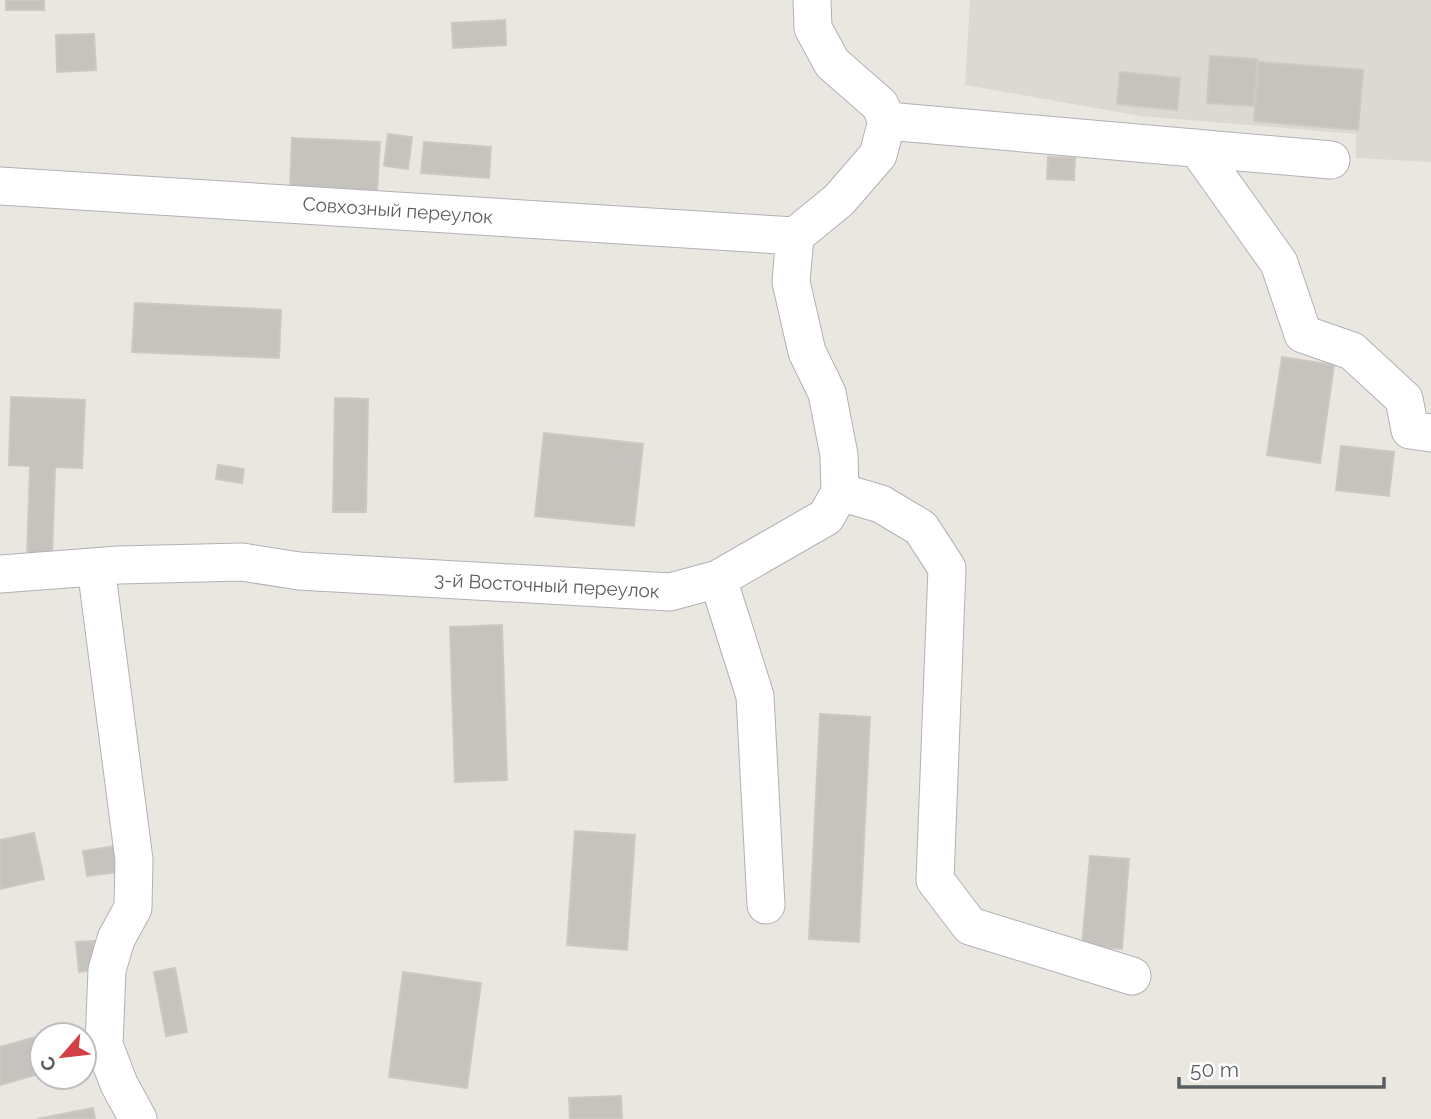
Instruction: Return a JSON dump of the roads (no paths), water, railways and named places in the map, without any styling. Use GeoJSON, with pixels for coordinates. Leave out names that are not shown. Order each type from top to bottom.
{"type":"FeatureCollection","features":[{"type":"Feature","properties":{"kind":"street"},"geometry":{"type":"LineString","coordinates":[[811,0],[813,28],[832,63],[880,105],[887,121],[878,155],[839,200],[795,236],[791,282],[807,352],[827,393],[839,455],[840,492],[881,504],[921,528],[947,568],[935,880],[970,926],[1132,976]]}},
{"type":"Feature","properties":{"kind":"street"},"geometry":{"type":"LineString","coordinates":[[887,121],[1331,160]]}},
{"type":"Feature","properties":{"kind":"street"},"geometry":{"type":"LineString","coordinates":[[1197,148],[1279,263],[1303,334],[1352,351],[1404,399],[1410,430],[1431,433]]}},
{"type":"Feature","properties":{"kind":"street","name":"Совхозный переулок"},"geometry":{"type":"LineString","coordinates":[[0,186],[795,236]]}},
{"type":"Feature","properties":{"kind":"street","name":"3-й Восточный переулок"},"geometry":{"type":"LineString","coordinates":[[0,575],[96,567],[242,562],[299,571],[670,592],[718,579],[826,517],[840,492]]}},
{"type":"Feature","properties":{"kind":"street"},"geometry":{"type":"LineString","coordinates":[[96,567],[134,860],[133,908],[116,939],[107,970],[104,1045],[119,1084],[138,1119]]}},
{"type":"Feature","properties":{"kind":"street"},"geometry":{"type":"LineString","coordinates":[[718,579],[755,696],[766,905]]}}]}
